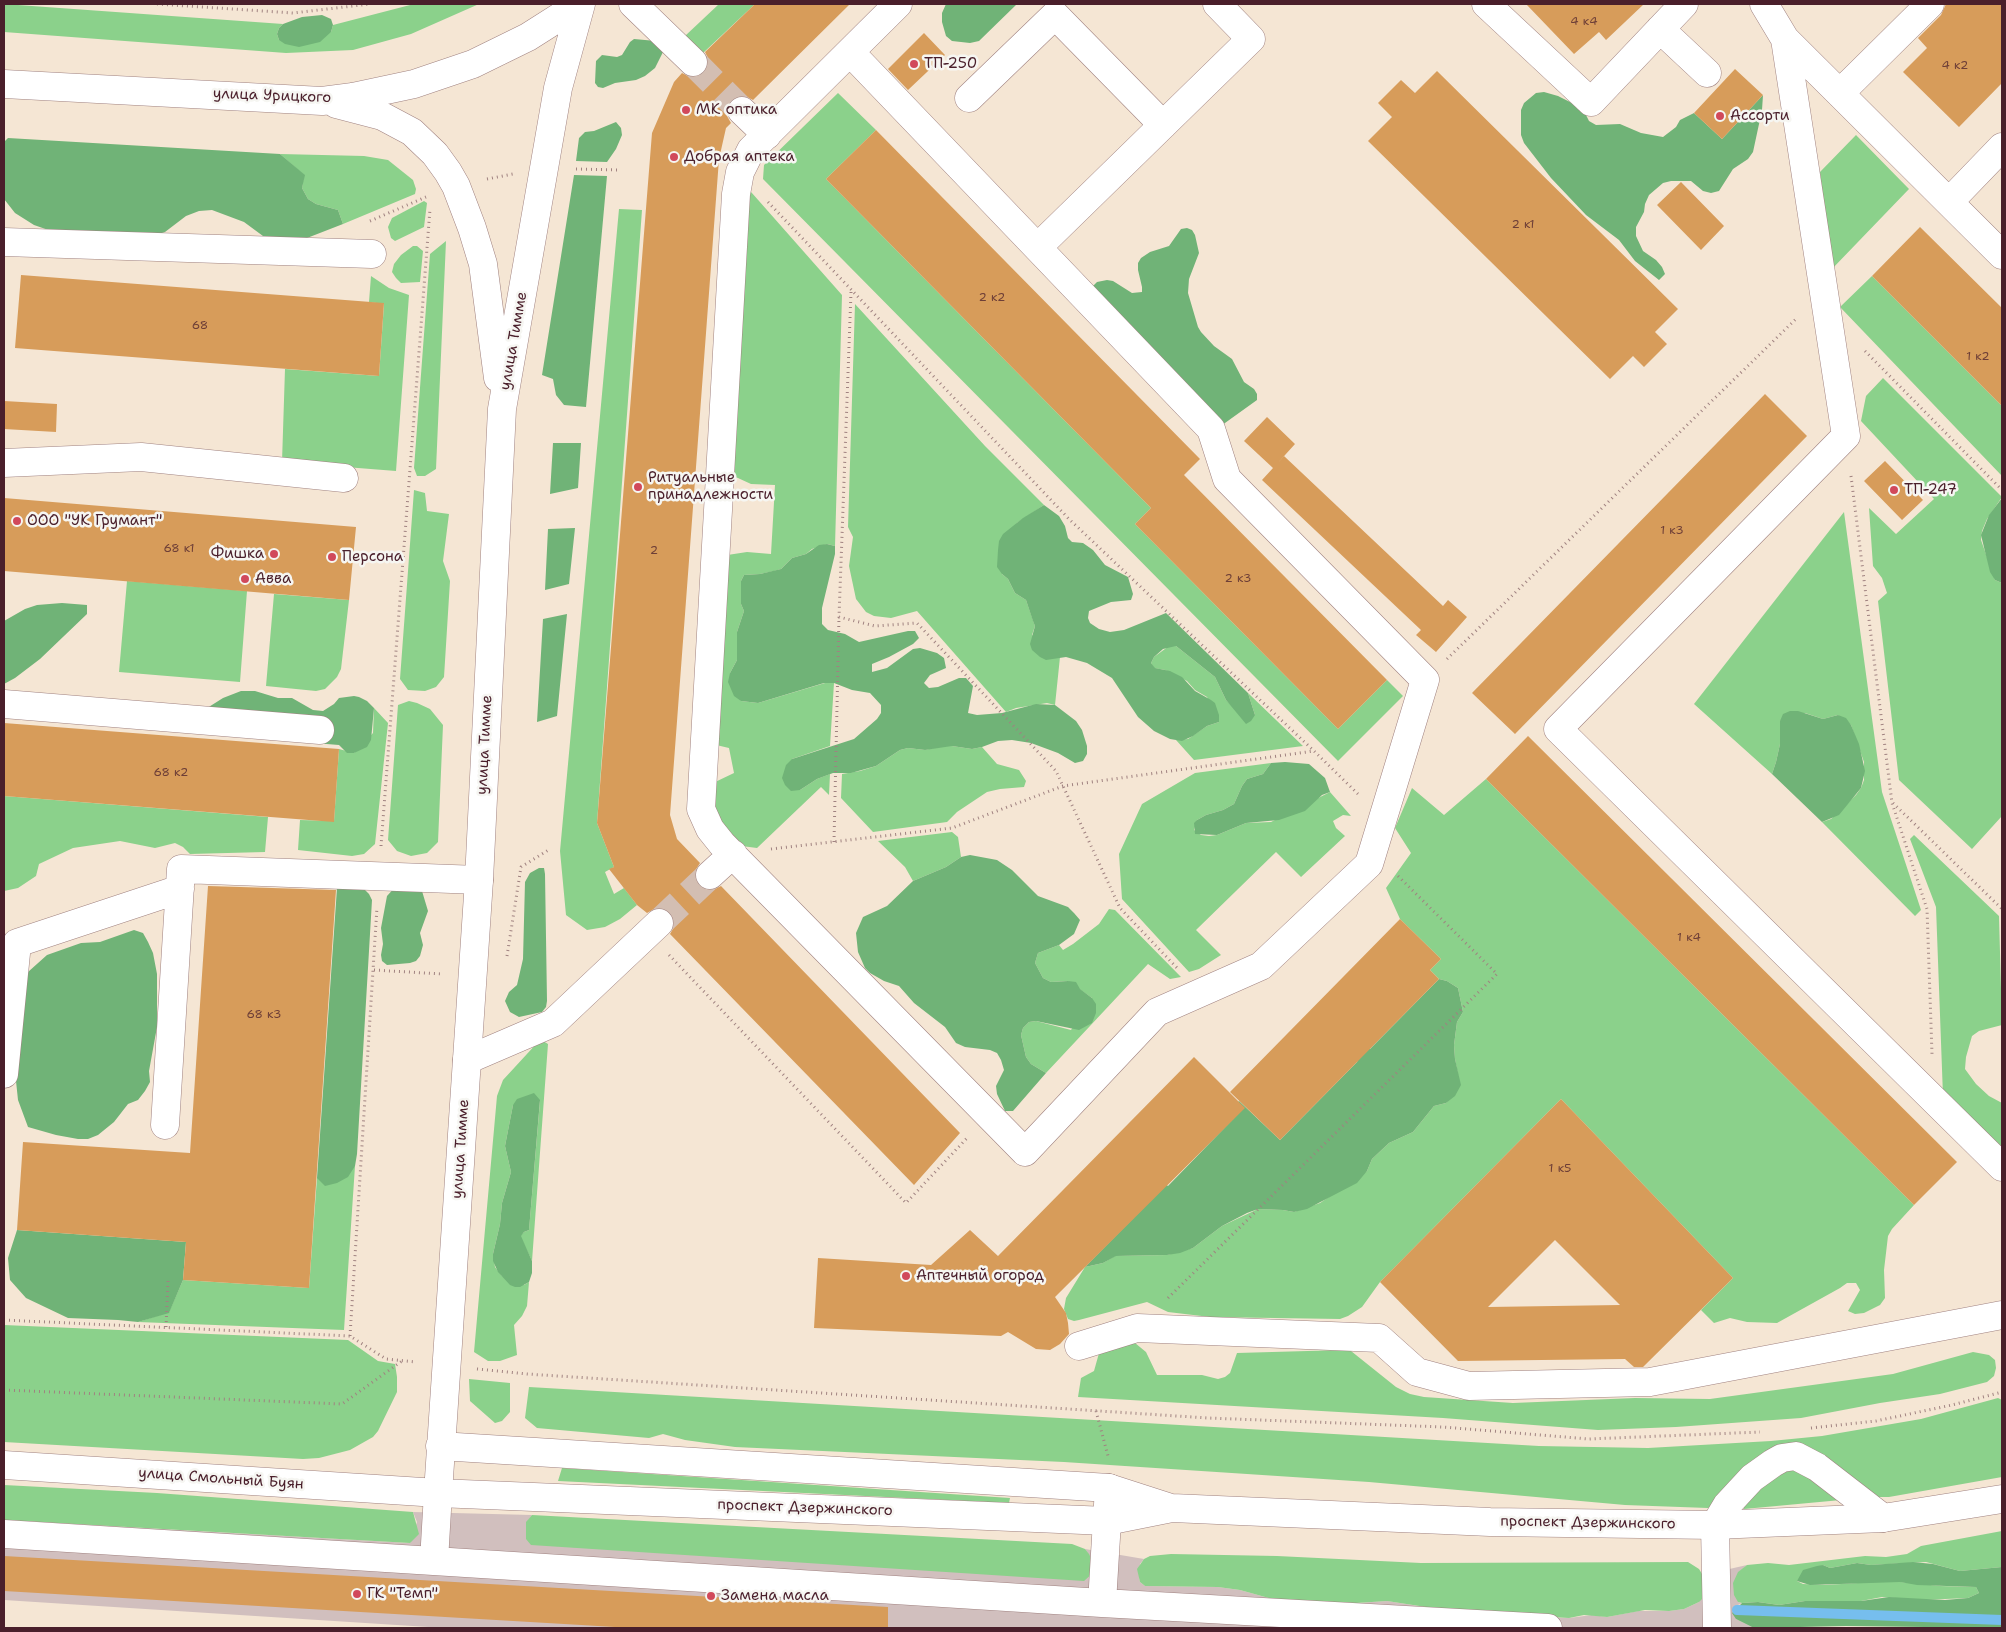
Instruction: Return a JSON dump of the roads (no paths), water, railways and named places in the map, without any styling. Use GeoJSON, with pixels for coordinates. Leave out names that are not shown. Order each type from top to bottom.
{"type":"FeatureCollection","features":[{"type":"Feature","properties":{"kind":"main road","name":"улица Урицкого"},"geometry":{"type":"LineString","coordinates":[[4,84],[322,100],[384,92],[444,75],[501,52],[580,4]]}},
{"type":"Feature","properties":{"kind":"main road","name":"улица Тимме"},"geometry":{"type":"LineString","coordinates":[[434,1561],[440,1446],[479,880],[502,409],[558,88],[580,4]]}},
{"type":"Feature","properties":{"kind":"main road"},"geometry":{"type":"LineString","coordinates":[[634,4],[693,62]]}},
{"type":"Feature","properties":{"kind":"main road"},"geometry":{"type":"LineString","coordinates":[[850,52],[1211,429],[1227,479],[1425,680],[1369,864],[1260,966],[1157,1012],[1025,1152],[733,854],[710,828],[701,808],[736,194],[740,172],[751,150],[898,4]]}},
{"type":"Feature","properties":{"kind":"main road"},"geometry":{"type":"LineString","coordinates":[[1038,247],[1251,40],[1217,4]]}},
{"type":"Feature","properties":{"kind":"main road"},"geometry":{"type":"LineString","coordinates":[[1486,4],[1592,102],[1684,4]]}},
{"type":"Feature","properties":{"kind":"main road"},"geometry":{"type":"LineString","coordinates":[[1764,4],[1785,39],[2002,255]]}},
{"type":"Feature","properties":{"kind":"main road"},"geometry":{"type":"LineString","coordinates":[[1840,94],[1930,4]]}},
{"type":"Feature","properties":{"kind":"main road"},"geometry":{"type":"LineString","coordinates":[[970,98],[1055,15],[1163,125]]}},
{"type":"Feature","properties":{"kind":"main road"},"geometry":{"type":"LineString","coordinates":[[1660,29],[1707,73]]}},
{"type":"Feature","properties":{"kind":"main road"},"geometry":{"type":"LineString","coordinates":[[1785,39],[1846,436],[1558,729],[2002,1168]]}},
{"type":"Feature","properties":{"kind":"main road"},"geometry":{"type":"LineString","coordinates":[[322,100],[382,116],[412,132],[435,154],[456,186],[483,264],[502,409]]}},
{"type":"Feature","properties":{"kind":"main road"},"geometry":{"type":"LineString","coordinates":[[742,111],[767,135]]}},
{"type":"Feature","properties":{"kind":"main road"},"geometry":{"type":"LineString","coordinates":[[1949,202],[2002,147]]}},
{"type":"Feature","properties":{"kind":"main road"},"geometry":{"type":"LineString","coordinates":[[4,242],[372,254]]}},
{"type":"Feature","properties":{"kind":"main road"},"geometry":{"type":"LineString","coordinates":[[4,463],[142,457],[344,478]]}},
{"type":"Feature","properties":{"kind":"main road"},"geometry":{"type":"LineString","coordinates":[[4,704],[320,730]]}},
{"type":"Feature","properties":{"kind":"main road"},"geometry":{"type":"LineString","coordinates":[[710,875],[733,854]]}},
{"type":"Feature","properties":{"kind":"main road"},"geometry":{"type":"LineString","coordinates":[[165,1125],[181,869],[479,880]]}},
{"type":"Feature","properties":{"kind":"main road"},"geometry":{"type":"LineString","coordinates":[[4,1074],[18,943],[180,888]]}},
{"type":"Feature","properties":{"kind":"main road"},"geometry":{"type":"LineString","coordinates":[[467,1060],[553,1023],[654,929]]}},
{"type":"Feature","properties":{"kind":"main road"},"geometry":{"type":"LineString","coordinates":[[1079,1346],[1137,1328],[1379,1338],[1417,1372],[1469,1386],[1650,1382],[2002,1315]]}},
{"type":"Feature","properties":{"kind":"main road","name":"проспект Дзержинского"},"geometry":{"type":"LineString","coordinates":[[440,1446],[1109,1488],[1172,1508]]}},
{"type":"Feature","properties":{"kind":"main road"},"geometry":{"type":"LineString","coordinates":[[1717,1628],[1715,1525],[1727,1505],[1752,1478],[1782,1458],[1796,1456],[1817,1467],[1883,1518]]}},
{"type":"Feature","properties":{"kind":"main road","name":"улица Смольный Буян"},"geometry":{"type":"LineString","coordinates":[[4,1465],[438,1492]]}},
{"type":"Feature","properties":{"kind":"main road"},"geometry":{"type":"LineString","coordinates":[[1102,1603],[1109,1488]]}},
{"type":"Feature","properties":{"kind":"main road","name":"проспект Дзержинского"},"geometry":{"type":"LineString","coordinates":[[438,1492],[1107,1521],[1172,1508],[1490,1522],[1715,1525],[1883,1518],[2002,1499]]}},
{"type":"Feature","properties":{"kind":"main road"},"geometry":{"type":"LineString","coordinates":[[4,1534],[1102,1603],[1548,1628]]}},
{"type":"Feature","properties":{"kind":"waterway"},"geometry":{"type":"LineString","coordinates":[[1737,1610],[2002,1620]]}},
{"type":"Feature","properties":{"kind":"tunnel"},"geometry":{"type":"LineString","coordinates":[[693,62],[742,111]]}},
{"type":"Feature","properties":{"kind":"tunnel"},"geometry":{"type":"LineString","coordinates":[[659,923],[710,875]]}},
{"type":"Feature","properties":{"kind":"place","name":"ТП-250"},"geometry":{"type":"Point","coordinates":[914,64]}},
{"type":"Feature","properties":{"kind":"place","name":"МК оптика"},"geometry":{"type":"Point","coordinates":[686,110]}},
{"type":"Feature","properties":{"kind":"place","name":"Ассорти"},"geometry":{"type":"Point","coordinates":[1720,116]}},
{"type":"Feature","properties":{"kind":"place","name":"Добрая аптека"},"geometry":{"type":"Point","coordinates":[674,157]}},
{"type":"Feature","properties":{"kind":"place","name":"Ритуальные принадлежности"},"geometry":{"type":"Point","coordinates":[638,487]}},
{"type":"Feature","properties":{"kind":"place","name":"ТП-247"},"geometry":{"type":"Point","coordinates":[1894,490]}},
{"type":"Feature","properties":{"kind":"place","name":"ООО \"УК Грумант\""},"geometry":{"type":"Point","coordinates":[17,521]}},
{"type":"Feature","properties":{"kind":"place","name":"Фишка"},"geometry":{"type":"Point","coordinates":[274,554]}},
{"type":"Feature","properties":{"kind":"place","name":"Персона"},"geometry":{"type":"Point","coordinates":[332,557]}},
{"type":"Feature","properties":{"kind":"place","name":"Авва"},"geometry":{"type":"Point","coordinates":[245,579]}},
{"type":"Feature","properties":{"kind":"place","name":"Аптечный огород"},"geometry":{"type":"Point","coordinates":[906,1276]}},
{"type":"Feature","properties":{"kind":"place","name":"ГК \"Темп\""},"geometry":{"type":"Point","coordinates":[357,1594]}},
{"type":"Feature","properties":{"kind":"place","name":"Замена масла"},"geometry":{"type":"Point","coordinates":[711,1596]}}]}
